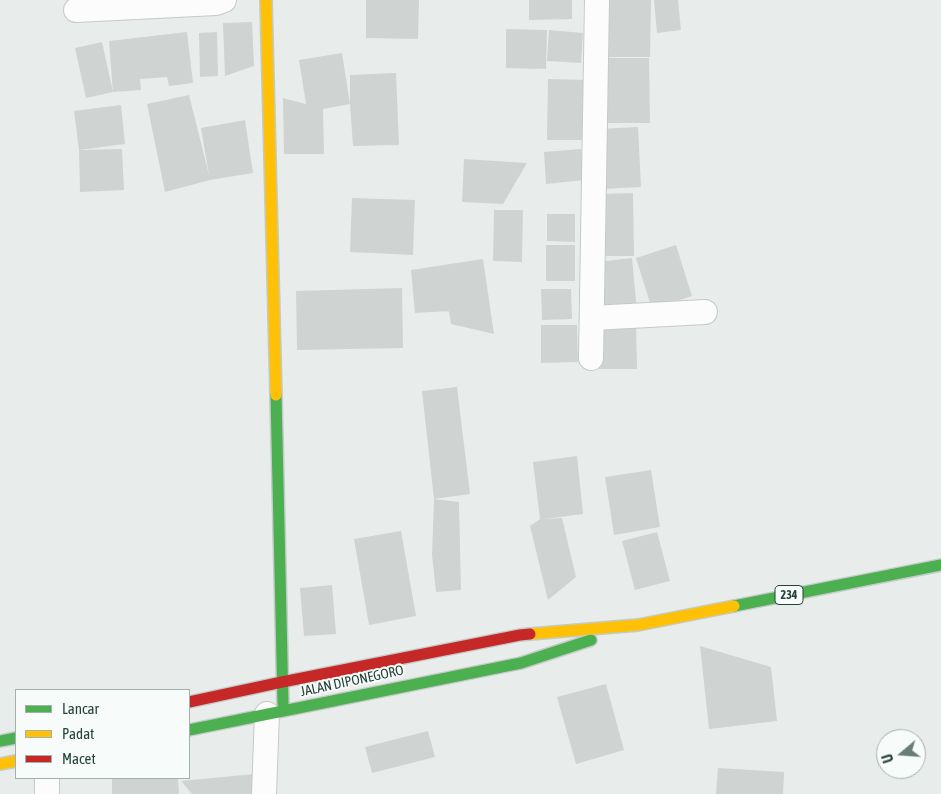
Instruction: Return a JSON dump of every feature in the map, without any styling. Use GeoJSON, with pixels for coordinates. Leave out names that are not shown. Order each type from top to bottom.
{"type":"FeatureCollection","features":[{"type":"Feature","properties":{"kind":"main road"},"geometry":{"type":"LineString","coordinates":[[266,0],[282,682],[275,712]]}},
{"type":"Feature","properties":{"kind":"main road","name":"234"},"geometry":{"type":"LineString","coordinates":[[638,625],[941,566]]}},
{"type":"Feature","properties":{"kind":"main road","name":"JALAN DIPONEGORO"},"geometry":{"type":"LineString","coordinates":[[190,702],[520,635],[638,625]]}},
{"type":"Feature","properties":{"kind":"main road","name":"JALAN DIPONEGORO"},"geometry":{"type":"LineString","coordinates":[[190,730],[521,662],[638,625]]}},
{"type":"Feature","properties":{"kind":"main road"},"geometry":{"type":"LineString","coordinates":[[0,741],[15,738]]}},
{"type":"Feature","properties":{"kind":"main road"},"geometry":{"type":"LineString","coordinates":[[0,764],[15,761]]}},
{"type":"Feature","properties":{"kind":"street"},"geometry":{"type":"LineString","coordinates":[[76,10],[216,3],[224,0]]}},
{"type":"Feature","properties":{"kind":"street"},"geometry":{"type":"LineString","coordinates":[[591,358],[597,0]]}},
{"type":"Feature","properties":{"kind":"street"},"geometry":{"type":"LineString","coordinates":[[592,318],[705,312]]}},
{"type":"Feature","properties":{"kind":"street"},"geometry":{"type":"LineString","coordinates":[[264,794],[275,712]]}},
{"type":"Feature","properties":{"kind":"street"},"geometry":{"type":"LineString","coordinates":[[47,779],[47,794]]}},
{"type":"Feature","properties":{"kind":"building"},"geometry":{"type":"Polygon","coordinates":[[[366,0],[419,0],[418,39],[366,38],[366,0]]]}},
{"type":"Feature","properties":{"kind":"building"},"geometry":{"type":"Polygon","coordinates":[[[529,0],[572,0],[572,19],[529,20],[529,0]]]}},
{"type":"Feature","properties":{"kind":"building"},"geometry":{"type":"Polygon","coordinates":[[[602,0],[651,0],[650,57],[602,57],[602,0]]]}},
{"type":"Feature","properties":{"kind":"building"},"geometry":{"type":"Polygon","coordinates":[[[654,0],[678,0],[681,30],[657,33],[654,0]]]}},
{"type":"Feature","properties":{"kind":"building"},"geometry":{"type":"Polygon","coordinates":[[[252,22],[254,66],[225,76],[223,23],[252,22]]]}},
{"type":"Feature","properties":{"kind":"building"},"geometry":{"type":"Polygon","coordinates":[[[506,29],[547,30],[546,69],[506,68],[506,29]]]}},
{"type":"Feature","properties":{"kind":"building"},"geometry":{"type":"Polygon","coordinates":[[[549,30],[583,33],[581,63],[547,61],[549,30]]]}},
{"type":"Feature","properties":{"kind":"building"},"geometry":{"type":"Polygon","coordinates":[[[187,32],[193,83],[169,86],[167,77],[140,79],[141,90],[113,92],[109,41],[187,32]]]}},
{"type":"Feature","properties":{"kind":"building"},"geometry":{"type":"Polygon","coordinates":[[[217,32],[218,76],[200,77],[199,33],[217,32]]]}},
{"type":"Feature","properties":{"kind":"building"},"geometry":{"type":"Polygon","coordinates":[[[102,42],[113,92],[86,98],[75,48],[102,42]]]}},
{"type":"Feature","properties":{"kind":"building"},"geometry":{"type":"Polygon","coordinates":[[[342,53],[350,104],[323,109],[324,154],[284,154],[283,98],[306,104],[299,60],[342,53]]]}},
{"type":"Feature","properties":{"kind":"building"},"geometry":{"type":"Polygon","coordinates":[[[603,58],[649,58],[650,123],[603,123],[603,58]]]}},
{"type":"Feature","properties":{"kind":"building"},"geometry":{"type":"Polygon","coordinates":[[[396,73],[399,145],[353,146],[350,75],[396,73]]]}},
{"type":"Feature","properties":{"kind":"building"},"geometry":{"type":"Polygon","coordinates":[[[548,79],[587,80],[586,140],[547,140],[548,79]]]}},
{"type":"Feature","properties":{"kind":"building"},"geometry":{"type":"Polygon","coordinates":[[[189,95],[209,175],[201,128],[245,120],[253,173],[210,180],[165,192],[147,104],[189,95]]]}},
{"type":"Feature","properties":{"kind":"building"},"geometry":{"type":"Polygon","coordinates":[[[121,105],[125,144],[79,150],[74,111],[121,105]]]}},
{"type":"Feature","properties":{"kind":"building"},"geometry":{"type":"Polygon","coordinates":[[[638,127],[641,187],[602,189],[598,129],[638,127]]]}},
{"type":"Feature","properties":{"kind":"building"},"geometry":{"type":"Polygon","coordinates":[[[122,149],[124,190],[80,192],[79,150],[122,149]]]}},
{"type":"Feature","properties":{"kind":"building"},"geometry":{"type":"Polygon","coordinates":[[[581,149],[584,180],[546,184],[544,152],[581,149]]]}},
{"type":"Feature","properties":{"kind":"building"},"geometry":{"type":"Polygon","coordinates":[[[464,159],[527,163],[503,204],[462,202],[464,159]]]}},
{"type":"Feature","properties":{"kind":"building"},"geometry":{"type":"Polygon","coordinates":[[[633,193],[634,256],[604,256],[603,194],[633,193]]]}},
{"type":"Feature","properties":{"kind":"building"},"geometry":{"type":"Polygon","coordinates":[[[352,198],[415,200],[413,255],[350,252],[352,198]]]}},
{"type":"Feature","properties":{"kind":"building"},"geometry":{"type":"Polygon","coordinates":[[[494,210],[523,210],[522,262],[493,261],[494,210]]]}},
{"type":"Feature","properties":{"kind":"building"},"geometry":{"type":"Polygon","coordinates":[[[547,214],[575,214],[575,242],[547,241],[547,214]]]}},
{"type":"Feature","properties":{"kind":"building"},"geometry":{"type":"Polygon","coordinates":[[[546,245],[575,245],[575,281],[546,281],[546,245]]]}},
{"type":"Feature","properties":{"kind":"building"},"geometry":{"type":"Polygon","coordinates":[[[676,245],[692,296],[652,309],[636,258],[676,245]]]}},
{"type":"Feature","properties":{"kind":"building"},"geometry":{"type":"Polygon","coordinates":[[[632,258],[637,311],[602,314],[597,262],[632,258]]]}},
{"type":"Feature","properties":{"kind":"building"},"geometry":{"type":"Polygon","coordinates":[[[483,259],[494,334],[451,324],[449,311],[415,313],[411,270],[483,259]]]}},
{"type":"Feature","properties":{"kind":"building"},"geometry":{"type":"Polygon","coordinates":[[[402,288],[403,348],[297,350],[296,291],[402,288]]]}},
{"type":"Feature","properties":{"kind":"building"},"geometry":{"type":"Polygon","coordinates":[[[541,289],[571,289],[572,319],[542,320],[541,289]]]}},
{"type":"Feature","properties":{"kind":"building"},"geometry":{"type":"Polygon","coordinates":[[[598,323],[636,323],[637,369],[598,369],[598,323]]]}},
{"type":"Feature","properties":{"kind":"building"},"geometry":{"type":"Polygon","coordinates":[[[541,325],[577,325],[578,362],[541,363],[541,325]]]}},
{"type":"Feature","properties":{"kind":"building"},"geometry":{"type":"Polygon","coordinates":[[[457,387],[470,494],[434,499],[422,391],[457,387]]]}},
{"type":"Feature","properties":{"kind":"building"},"geometry":{"type":"Polygon","coordinates":[[[577,456],[583,514],[544,519],[562,518],[576,577],[548,600],[530,526],[540,519],[533,462],[577,456]]]}},
{"type":"Feature","properties":{"kind":"building"},"geometry":{"type":"Polygon","coordinates":[[[651,470],[660,527],[614,535],[605,477],[651,470]]]}},
{"type":"Feature","properties":{"kind":"building"},"geometry":{"type":"Polygon","coordinates":[[[434,499],[459,502],[461,590],[436,592],[432,555],[434,499]]]}},
{"type":"Feature","properties":{"kind":"building"},"geometry":{"type":"Polygon","coordinates":[[[401,531],[416,616],[369,625],[354,539],[401,531]]]}},
{"type":"Feature","properties":{"kind":"building"},"geometry":{"type":"Polygon","coordinates":[[[657,532],[670,581],[635,590],[622,541],[657,532]]]}},
{"type":"Feature","properties":{"kind":"building"},"geometry":{"type":"Polygon","coordinates":[[[332,585],[336,634],[304,636],[300,588],[332,585]]]}},
{"type":"Feature","properties":{"kind":"building"},"geometry":{"type":"Polygon","coordinates":[[[700,646],[771,667],[777,721],[709,729],[700,646]]]}},
{"type":"Feature","properties":{"kind":"building"},"geometry":{"type":"Polygon","coordinates":[[[606,684],[624,750],[576,764],[557,697],[606,684]]]}},
{"type":"Feature","properties":{"kind":"building"},"geometry":{"type":"Polygon","coordinates":[[[428,731],[435,757],[372,773],[365,747],[428,731]]]}},
{"type":"Feature","properties":{"kind":"building"},"geometry":{"type":"Polygon","coordinates":[[[718,768],[784,772],[783,794],[716,794],[718,768]]]}},
{"type":"Feature","properties":{"kind":"building"},"geometry":{"type":"Polygon","coordinates":[[[254,774],[256,794],[192,794],[181,781],[254,774]]]}},
{"type":"Feature","properties":{"kind":"building"},"geometry":{"type":"Polygon","coordinates":[[[112,779],[178,779],[179,794],[112,794],[112,779]]]}},
{"type":"Feature","properties":{"kind":"traffic: fast"},"geometry":{"type":"LineString","coordinates":[[276,395],[283,704]]}},
{"type":"Feature","properties":{"kind":"traffic: fast"},"geometry":{"type":"LineString","coordinates":[[734,606],[941,565]]}},
{"type":"Feature","properties":{"kind":"traffic: fast"},"geometry":{"type":"LineString","coordinates":[[190,730],[521,663],[591,640]]}},
{"type":"Feature","properties":{"kind":"traffic: fast"},"geometry":{"type":"LineString","coordinates":[[0,741],[15,738]]}},
{"type":"Feature","properties":{"kind":"traffic: slow"},"geometry":{"type":"LineString","coordinates":[[266,0],[276,395]]}},
{"type":"Feature","properties":{"kind":"traffic: slow"},"geometry":{"type":"LineString","coordinates":[[530,634],[638,625],[734,606]]}},
{"type":"Feature","properties":{"kind":"traffic: slow"},"geometry":{"type":"LineString","coordinates":[[0,764],[15,761]]}},
{"type":"Feature","properties":{"kind":"traffic: jam"},"geometry":{"type":"LineString","coordinates":[[190,702],[530,634]]}}]}
